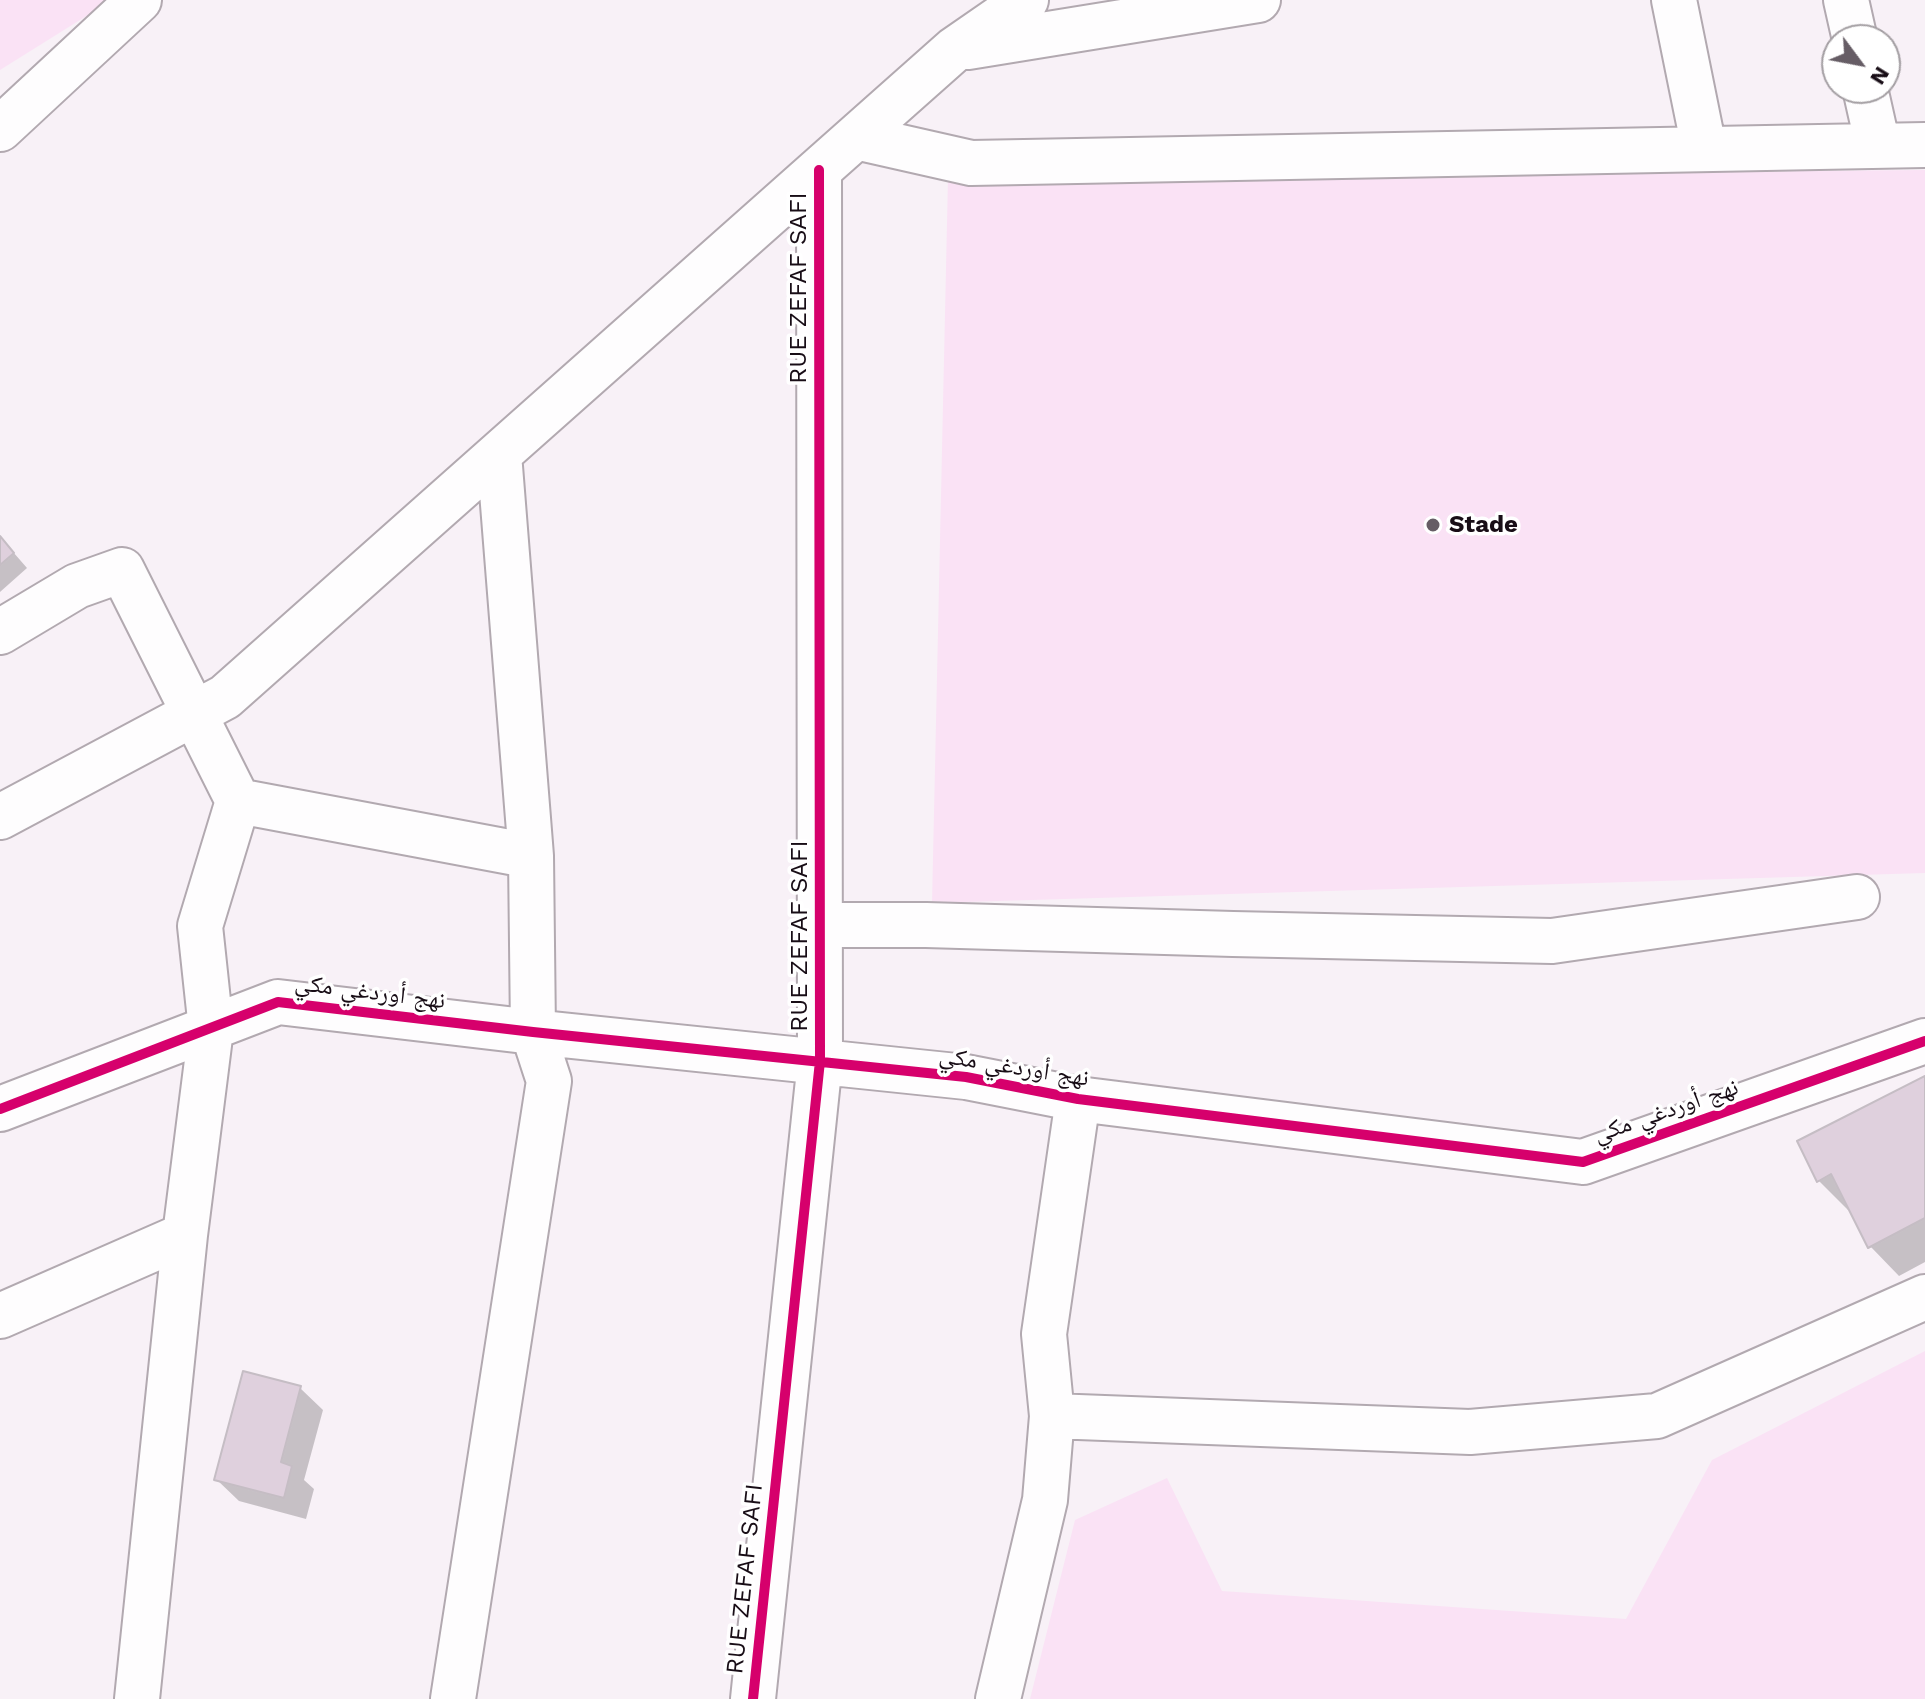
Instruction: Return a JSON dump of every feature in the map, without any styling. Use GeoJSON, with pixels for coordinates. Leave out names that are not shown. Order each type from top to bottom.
{"type":"FeatureCollection","features":[{"type":"Feature","properties":{"kind":"street"},"geometry":{"type":"LineString","coordinates":[[0,129],[139,0]]}},
{"type":"Feature","properties":{"kind":"street"},"geometry":{"type":"LineString","coordinates":[[0,817],[225,697],[955,49],[1026,0]]}},
{"type":"Feature","properties":{"kind":"street"},"geometry":{"type":"LineString","coordinates":[[955,49],[1258,0]]}},
{"type":"Feature","properties":{"kind":"street"},"geometry":{"type":"LineString","coordinates":[[1674,0],[1704,148]]}},
{"type":"Feature","properties":{"kind":"street"},"geometry":{"type":"LineString","coordinates":[[1846,0],[1851,24]]}},
{"type":"Feature","properties":{"kind":"street"},"geometry":{"type":"LineString","coordinates":[[1869,104],[1878,146]]}},
{"type":"Feature","properties":{"kind":"street"},"geometry":{"type":"LineString","coordinates":[[856,137],[971,163],[1925,145]]}},
{"type":"Feature","properties":{"kind":"street","name":"RUE ZEFAF SAFI"},"geometry":{"type":"LineString","coordinates":[[753,1699],[820,1061],[819,170]]}},
{"type":"Feature","properties":{"kind":"street"},"geometry":{"type":"LineString","coordinates":[[453,1699],[549,1081],[533,1032],[531,856],[499,454]]}},
{"type":"Feature","properties":{"kind":"street"},"geometry":{"type":"LineString","coordinates":[[0,632],[77,586],[122,570],[238,801],[200,926],[211,1029],[185,1235],[137,1699]]}},
{"type":"Feature","properties":{"kind":"street"},"geometry":{"type":"LineString","coordinates":[[238,801],[531,856]]}},
{"type":"Feature","properties":{"kind":"street"},"geometry":{"type":"LineString","coordinates":[[820,925],[1552,941],[1857,897]]}},
{"type":"Feature","properties":{"kind":"street","name":"نهج أوردغي مكي"},"geometry":{"type":"LineString","coordinates":[[0,1109],[278,1002],[966,1077],[1078,1099],[1583,1162],[1925,1041]]}},
{"type":"Feature","properties":{"kind":"street"},"geometry":{"type":"LineString","coordinates":[[998,1699],[1045,1500],[1052,1416],[1044,1334],[1078,1099]]}},
{"type":"Feature","properties":{"kind":"street"},"geometry":{"type":"LineString","coordinates":[[0,1316],[185,1235]]}},
{"type":"Feature","properties":{"kind":"street"},"geometry":{"type":"LineString","coordinates":[[1052,1416],[1470,1432],[1657,1416],[1925,1297]]}},
{"type":"Feature","properties":{"kind":"shaded area"},"geometry":{"type":"Polygon","coordinates":[[[0,0],[112,0],[0,70],[0,0]]]}},
{"type":"Feature","properties":{"kind":"shaded area","name":"Stade"},"geometry":{"type":"Polygon","coordinates":[[[1925,170],[1925,873],[932,903],[948,178],[1925,170]]]}},
{"type":"Feature","properties":{"kind":"shaded area"},"geometry":{"type":"Polygon","coordinates":[[[1925,1351],[1925,1699],[1030,1699],[1075,1520],[1167,1478],[1222,1591],[1626,1619],[1712,1460],[1925,1351]]]}},
{"type":"Feature","properties":{"kind":"building"},"geometry":{"type":"Polygon","coordinates":[[[0,536],[14,553],[0,565],[0,536]]]}},
{"type":"Feature","properties":{"kind":"building"},"geometry":{"type":"Polygon","coordinates":[[[1925,1076],[1925,1218],[1868,1248],[1831,1174],[1817,1182],[1797,1141],[1925,1076]]]}},
{"type":"Feature","properties":{"kind":"building"},"geometry":{"type":"Polygon","coordinates":[[[243,1371],[301,1386],[281,1462],[292,1466],[284,1498],[214,1480],[243,1371]]]}},
{"type":"Feature","properties":{"kind":"cycle path"},"geometry":{"type":"LineString","coordinates":[[753,1699],[820,1061],[819,170]]}},
{"type":"Feature","properties":{"kind":"cycle path"},"geometry":{"type":"LineString","coordinates":[[0,1109],[278,1002],[966,1077],[1078,1099],[1583,1162],[1925,1041]]}},
{"type":"Feature","properties":{"kind":"place","name":"Stade"},"geometry":{"type":"Point","coordinates":[1433,525]}}]}
